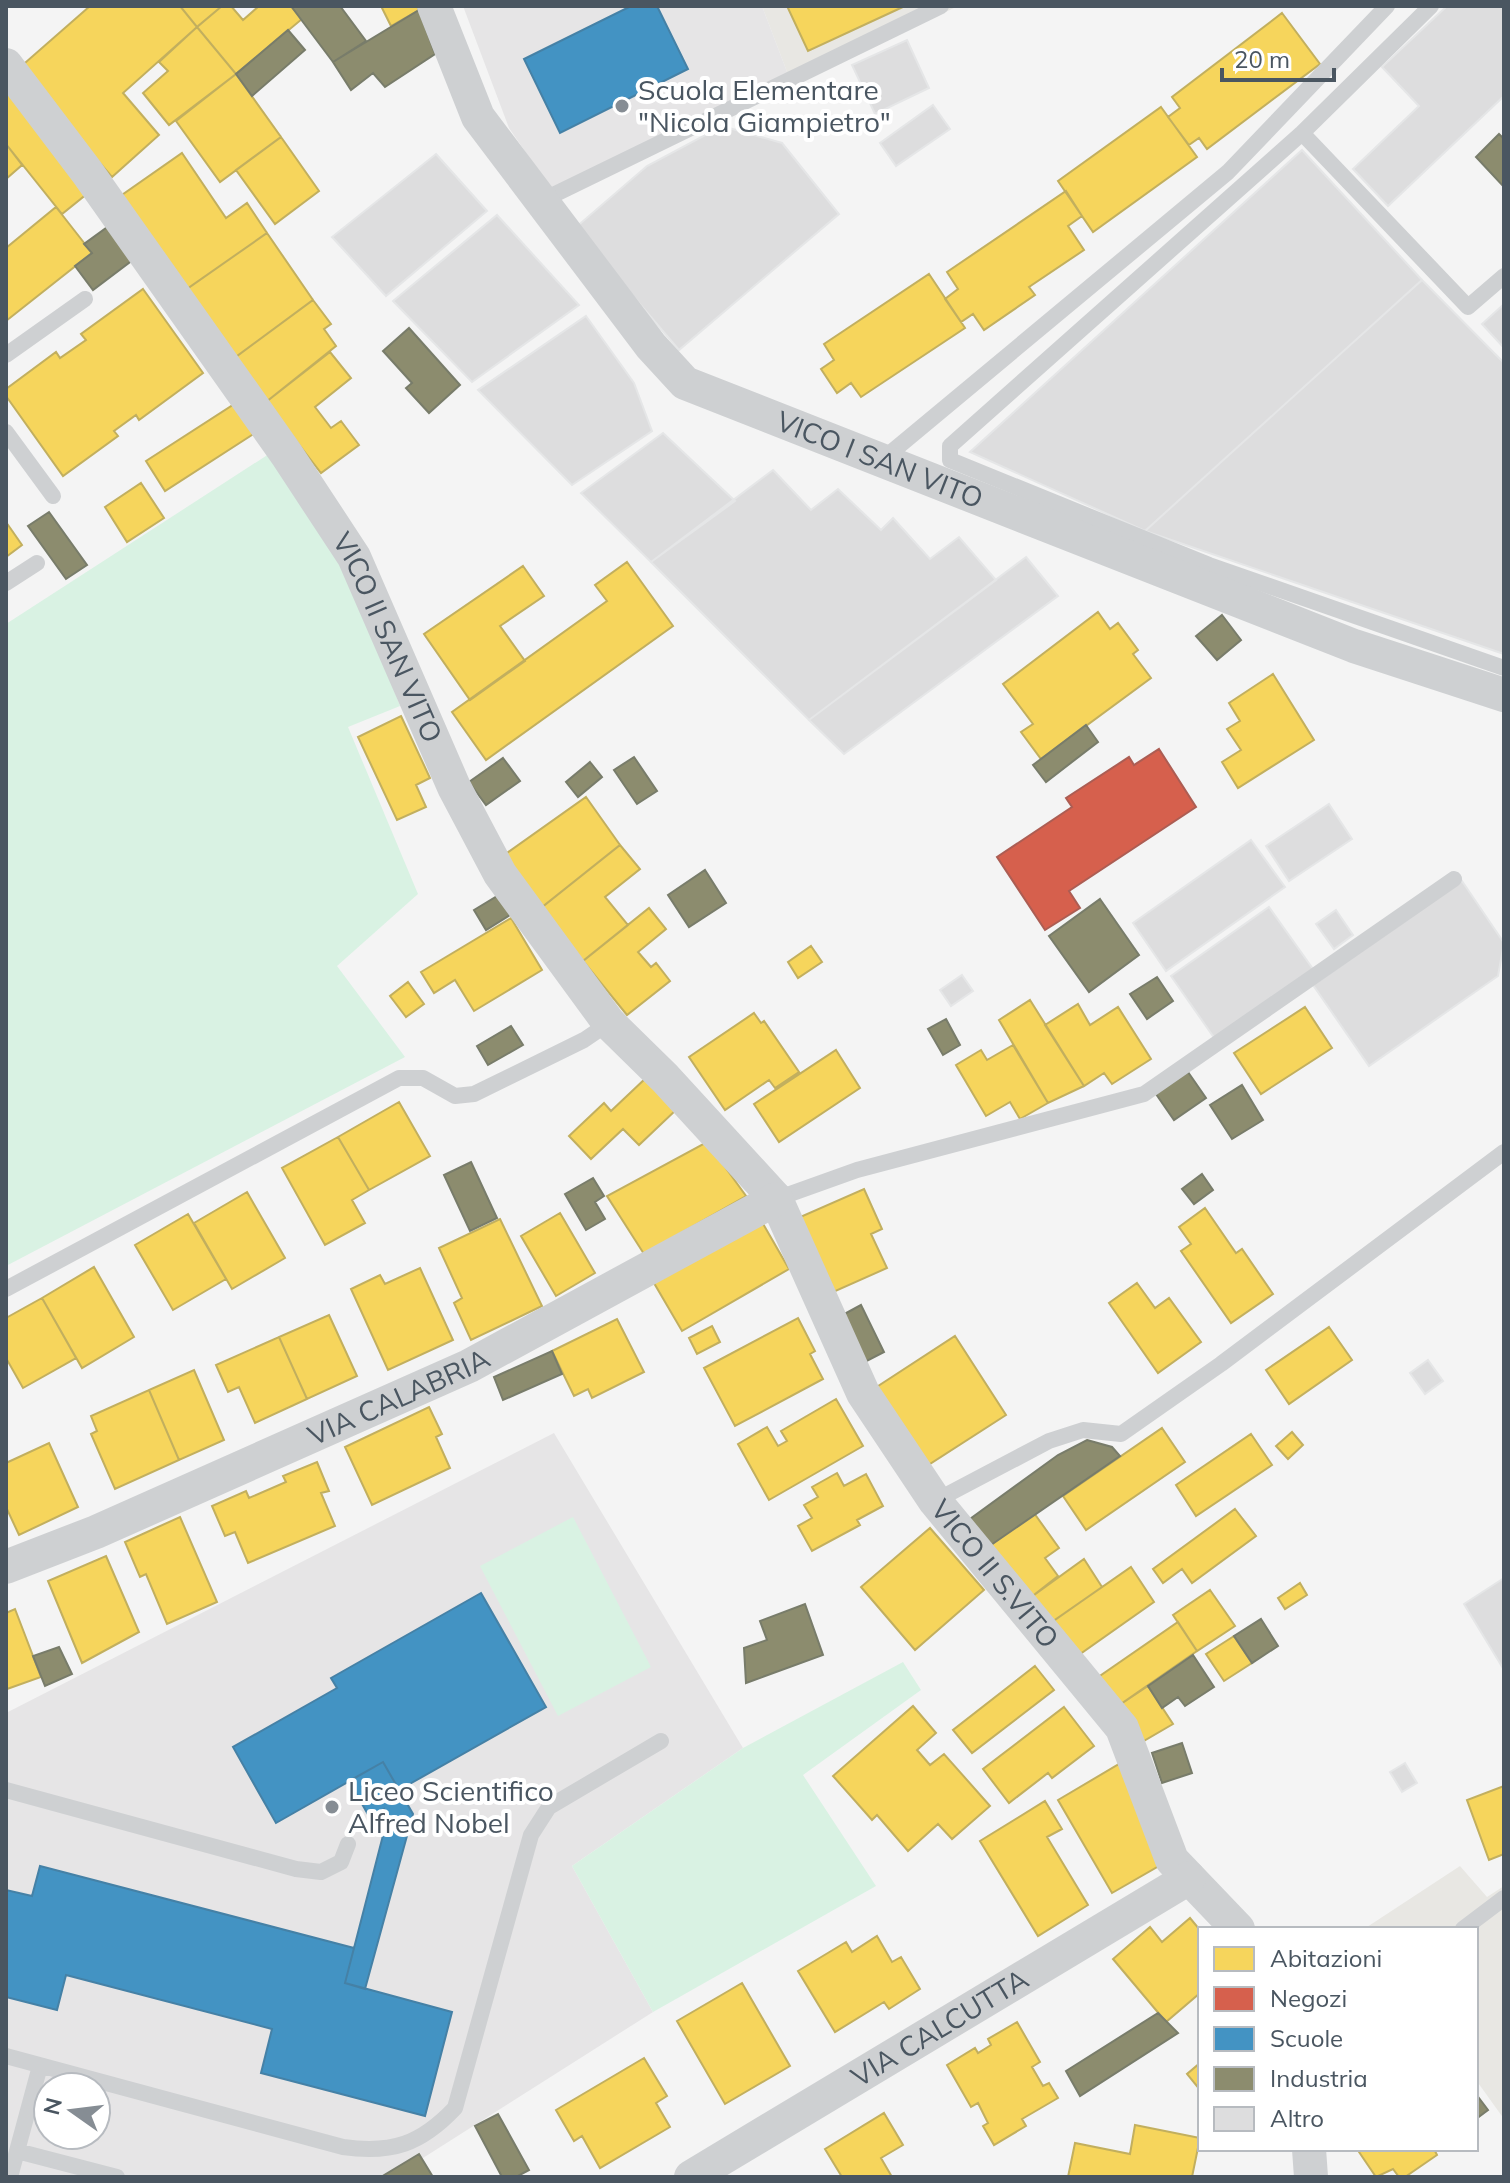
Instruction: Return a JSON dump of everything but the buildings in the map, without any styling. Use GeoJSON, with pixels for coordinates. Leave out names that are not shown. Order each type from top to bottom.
{"type":"FeatureCollection","features":[{"type":"Feature","properties":{"kind":"street","name":"VICO I SAN VITO"},"geometry":{"type":"LineString","coordinates":[[434,6],[478,117],[651,346],[685,383],[1354,646],[1504,695]]}},
{"type":"Feature","properties":{"kind":"street","name":"VICO II SAN VITO"},"geometry":{"type":"LineString","coordinates":[[6,65],[87,172],[278,442],[354,557],[454,787],[500,874],[609,1023],[665,1078],[776,1199]]}},
{"type":"Feature","properties":{"kind":"street","name":"VICO II S.VITO"},"geometry":{"type":"LineString","coordinates":[[776,1199],[863,1393],[935,1501],[1122,1728],[1172,1860],[1236,1927]]}},
{"type":"Feature","properties":{"kind":"street","name":"VIA CALABRIA"},"geometry":{"type":"LineString","coordinates":[[6,1567],[96,1532],[469,1366],[776,1199]]}},
{"type":"Feature","properties":{"kind":"street","name":"VIA CALCUTTA"},"geometry":{"type":"LineString","coordinates":[[691,2177],[1189,1878]]}},
{"type":"Feature","properties":{"kind":"street"},"geometry":{"type":"LineString","coordinates":[[1309,2151],[1311,2177]]}},
{"type":"Feature","properties":{"kind":"lane"},"geometry":{"type":"LineString","coordinates":[[541,201],[941,6]]}},
{"type":"Feature","properties":{"kind":"lane"},"geometry":{"type":"LineString","coordinates":[[881,461],[1228,172],[1387,6]]}},
{"type":"Feature","properties":{"kind":"lane"},"geometry":{"type":"LineString","coordinates":[[1431,6],[1302,133],[950,446],[950,460],[1209,565],[1504,668]]}},
{"type":"Feature","properties":{"kind":"lane"},"geometry":{"type":"LineString","coordinates":[[1302,133],[1468,307],[1504,276]]}},
{"type":"Feature","properties":{"kind":"lane"},"geometry":{"type":"LineString","coordinates":[[6,355],[85,299]]}},
{"type":"Feature","properties":{"kind":"lane"},"geometry":{"type":"LineString","coordinates":[[6,432],[53,496]]}},
{"type":"Feature","properties":{"kind":"lane"},"geometry":{"type":"LineString","coordinates":[[6,583],[37,563]]}},
{"type":"Feature","properties":{"kind":"lane"},"geometry":{"type":"LineString","coordinates":[[776,1199],[857,1170],[1144,1094],[1454,879]]}},
{"type":"Feature","properties":{"kind":"lane"},"geometry":{"type":"LineString","coordinates":[[6,1289],[399,1078],[423,1078],[455,1096],[474,1094],[584,1040],[609,1023]]}},
{"type":"Feature","properties":{"kind":"lane"},"geometry":{"type":"LineString","coordinates":[[935,1501],[1049,1441],[1083,1430],[1121,1434],[1221,1364],[1504,1152]]}},
{"type":"Feature","properties":{"kind":"lane"},"geometry":{"type":"LineString","coordinates":[[6,2056],[343,2147],[376,2151],[434,2131],[455,2108],[531,1835],[549,1807],[661,1741]]}},
{"type":"Feature","properties":{"kind":"lane"},"geometry":{"type":"LineString","coordinates":[[6,1790],[296,1869],[321,1872],[341,1862],[348,1844]]}},
{"type":"Feature","properties":{"kind":"lane"},"geometry":{"type":"LineString","coordinates":[[1466,1927],[1504,1898]]}},
{"type":"Feature","properties":{"kind":"lane"},"geometry":{"type":"LineString","coordinates":[[10,2177],[40,2066]]}},
{"type":"Feature","properties":{"kind":"lane"},"geometry":{"type":"LineString","coordinates":[[17,2151],[117,2177]]}},
{"type":"Feature","properties":{"kind":"shaded area","name":"Scuola Elementare \"Nicola Giampietro\""},"geometry":{"type":"Polygon","coordinates":[[[463,6],[762,6],[792,85],[551,189],[509,128],[463,6]]]}},
{"type":"Feature","properties":{"kind":"shaded area"},"geometry":{"type":"Polygon","coordinates":[[[762,6],[958,6],[792,85],[762,6]]]}},
{"type":"Feature","properties":{"kind":"shaded area","name":"Liceo Scientifico Alfred Nobel"},"geometry":{"type":"Polygon","coordinates":[[[554,1433],[743,1748],[572,1866],[653,2012],[393,2177],[6,2177],[6,1713],[554,1433]]]}},
{"type":"Feature","properties":{"kind":"shaded area"},"geometry":{"type":"Polygon","coordinates":[[[1460,1866],[1487,1897],[1504,1886],[1504,2119],[1478,2083],[1478,1927],[1367,1927],[1460,1866]]]}},
{"type":"Feature","properties":{"kind":"green space"},"geometry":{"type":"Polygon","coordinates":[[[272,452],[346,565],[400,706],[348,727],[418,894],[337,966],[405,1057],[6,1266],[6,624],[272,452]]]}},
{"type":"Feature","properties":{"kind":"green space"},"geometry":{"type":"Polygon","coordinates":[[[573,1517],[651,1667],[558,1716],[480,1566],[573,1517]]]}},
{"type":"Feature","properties":{"kind":"green space"},"geometry":{"type":"Polygon","coordinates":[[[903,1662],[921,1690],[803,1775],[876,1886],[653,2012],[572,1866],[743,1748],[903,1662]]]}},
{"type":"Feature","properties":{"kind":"place","name":"Scuola Elementare \"Nicola Giampietro\""},"geometry":{"type":"Point","coordinates":[622,106]}},
{"type":"Feature","properties":{"kind":"place","name":"Liceo Scientifico Alfred Nobel"},"geometry":{"type":"Point","coordinates":[332,1807]}}]}
